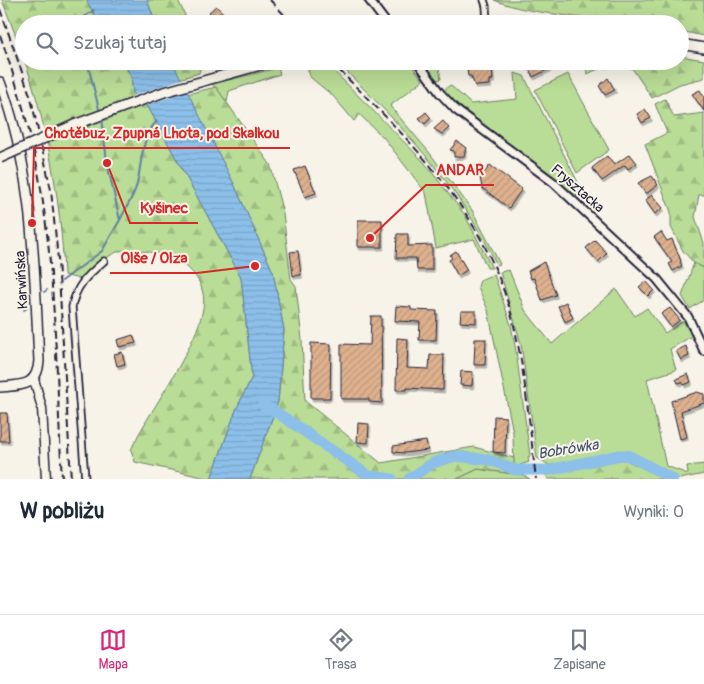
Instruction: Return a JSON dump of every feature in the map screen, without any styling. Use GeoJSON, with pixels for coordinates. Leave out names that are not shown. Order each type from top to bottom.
{"type":"FeatureCollection","features":[{"type":"Feature","properties":{"kind":"main road"},"geometry":{"type":"LineString","coordinates":[[689,46],[704,48]]}},
{"type":"Feature","properties":{"kind":"main road"},"geometry":{"type":"LineString","coordinates":[[0,158],[81,122],[164,92],[243,70]]}},
{"type":"Feature","properties":{"kind":"main road","name":"Karwińska"},"geometry":{"type":"LineString","coordinates":[[0,82],[16,132],[30,199],[39,361],[38,372],[34,379],[42,408],[46,479]]}},
{"type":"Feature","properties":{"kind":"main road"},"geometry":{"type":"LineString","coordinates":[[0,387],[23,384],[34,379]]}},
{"type":"Feature","properties":{"kind":"street"},"geometry":{"type":"LineString","coordinates":[[369,0],[380,15]]}},
{"type":"Feature","properties":{"kind":"street"},"geometry":{"type":"LineString","coordinates":[[484,0],[487,15]]}},
{"type":"Feature","properties":{"kind":"street","name":"Frysztacka"},"geometry":{"type":"LineString","coordinates":[[423,70],[456,110],[553,182],[657,279],[688,317],[704,351]]}},
{"type":"Feature","properties":{"kind":"street"},"geometry":{"type":"LineString","coordinates":[[85,479],[72,307],[75,292],[79,286],[104,261]]}},
{"type":"Feature","properties":{"kind":"green space"},"geometry":{"type":"Polygon","coordinates":[[[2,0],[86,0],[95,15],[15,15],[15,34],[2,0]]]}},
{"type":"Feature","properties":{"kind":"green space"},"geometry":{"type":"Polygon","coordinates":[[[147,0],[178,0],[185,15],[153,15],[147,0]]]}},
{"type":"Feature","properties":{"kind":"green space"},"geometry":{"type":"Polygon","coordinates":[[[494,0],[704,0],[704,36],[689,33],[689,15],[560,15],[511,6],[494,0]]]}},
{"type":"Feature","properties":{"kind":"green space"},"geometry":{"type":"Polygon","coordinates":[[[689,58],[704,60],[704,78],[680,84],[652,98],[633,70],[689,70],[689,58]]]}},
{"type":"Feature","properties":{"kind":"green space"},"geometry":{"type":"Polygon","coordinates":[[[28,70],[127,70],[131,76],[133,93],[147,105],[241,277],[252,377],[236,410],[211,479],[135,462],[131,450],[176,372],[197,328],[203,309],[203,293],[199,281],[183,264],[172,257],[138,251],[120,251],[115,253],[104,259],[79,279],[64,275],[60,220],[52,166],[28,70]]]}},
{"type":"Feature","properties":{"kind":"green space"},"geometry":{"type":"Polygon","coordinates":[[[176,70],[200,70],[199,73],[179,79],[176,70]]]}},
{"type":"Feature","properties":{"kind":"green space"},"geometry":{"type":"Polygon","coordinates":[[[270,70],[279,70],[280,74],[229,91],[227,102],[212,84],[270,70]]]}},
{"type":"Feature","properties":{"kind":"green space"},"geometry":{"type":"Polygon","coordinates":[[[308,70],[333,70],[424,162],[465,215],[492,268],[487,268],[474,239],[436,248],[426,193],[384,138],[359,114],[354,121],[333,96],[310,77],[308,70]]]}},
{"type":"Feature","properties":{"kind":"green space"},"geometry":{"type":"Polygon","coordinates":[[[345,70],[415,70],[423,80],[390,106],[429,152],[472,210],[500,264],[497,265],[464,207],[446,181],[383,108],[345,70]]]}},
{"type":"Feature","properties":{"kind":"green space"},"geometry":{"type":"Polygon","coordinates":[[[428,70],[440,70],[441,79],[436,80],[428,70]]]}},
{"type":"Feature","properties":{"kind":"green space"},"geometry":{"type":"Polygon","coordinates":[[[586,70],[596,70],[593,71],[588,74],[586,70]]]}},
{"type":"Feature","properties":{"kind":"green space"},"geometry":{"type":"Polygon","coordinates":[[[515,73],[524,76],[587,200],[585,202],[456,104],[443,91],[450,85],[471,104],[517,99],[515,73]]]}},
{"type":"Feature","properties":{"kind":"green space"},"geometry":{"type":"Polygon","coordinates":[[[568,74],[609,150],[577,173],[535,90],[568,74]]]}},
{"type":"Feature","properties":{"kind":"green space"},"geometry":{"type":"Polygon","coordinates":[[[216,87],[270,164],[283,213],[291,279],[296,286],[302,340],[305,401],[381,463],[474,447],[514,458],[514,474],[478,469],[457,479],[250,479],[278,402],[284,330],[273,272],[234,184],[187,94],[216,87]]]}},
{"type":"Feature","properties":{"kind":"green space"},"geometry":{"type":"Polygon","coordinates":[[[665,99],[674,117],[704,113],[704,195],[699,195],[695,217],[704,243],[704,268],[694,263],[683,251],[671,227],[671,212],[645,144],[667,133],[655,104],[665,99]]]}},
{"type":"Feature","properties":{"kind":"green space"},"geometry":{"type":"Polygon","coordinates":[[[694,263],[704,268],[704,300],[690,309],[682,296],[694,263]]]}},
{"type":"Feature","properties":{"kind":"green space"},"geometry":{"type":"Polygon","coordinates":[[[509,270],[525,310],[552,344],[616,289],[635,316],[647,308],[665,333],[683,321],[692,336],[670,349],[676,370],[647,379],[666,466],[688,474],[687,466],[704,464],[704,474],[680,479],[632,452],[615,452],[553,467],[537,458],[521,344],[500,272],[509,270]]]}},
{"type":"Feature","properties":{"kind":"green space"},"geometry":{"type":"Polygon","coordinates":[[[494,274],[511,325],[516,351],[530,456],[528,457],[529,462],[520,465],[521,474],[530,479],[457,479],[478,469],[514,474],[513,432],[488,310],[478,287],[480,280],[494,274]]]}},
{"type":"Feature","properties":{"kind":"green space"},"geometry":{"type":"Polygon","coordinates":[[[624,459],[665,479],[548,479],[546,475],[624,459]]]}},
{"type":"Feature","properties":{"kind":"water"},"geometry":{"type":"Polygon","coordinates":[[[86,0],[147,0],[153,15],[95,15],[86,0]]]}},
{"type":"Feature","properties":{"kind":"water"},"geometry":{"type":"Polygon","coordinates":[[[127,70],[177,70],[234,184],[273,272],[284,330],[278,402],[250,479],[211,479],[236,410],[252,377],[241,277],[147,105],[133,93],[131,76],[127,70]]]}},
{"type":"Feature","properties":{"kind":"pier"},"geometry":{"type":"Polygon","coordinates":[[[182,79],[188,91],[144,106],[132,96],[182,79]]]}},
{"type":"Feature","properties":{"kind":"building"},"geometry":{"type":"Polygon","coordinates":[[[216,6],[226,15],[212,15],[209,12],[216,6]]]}},
{"type":"Feature","properties":{"kind":"building"},"geometry":{"type":"Polygon","coordinates":[[[467,70],[492,70],[493,80],[490,80],[490,85],[475,86],[471,76],[468,76],[467,70]]]}},
{"type":"Feature","properties":{"kind":"building"},"geometry":{"type":"Polygon","coordinates":[[[530,70],[547,70],[533,77],[530,70]]]}},
{"type":"Feature","properties":{"kind":"building"},"geometry":{"type":"Polygon","coordinates":[[[608,78],[615,90],[605,95],[599,86],[608,78]]]}},
{"type":"Feature","properties":{"kind":"building"},"geometry":{"type":"Polygon","coordinates":[[[700,90],[704,97],[704,111],[692,94],[700,90]]]}},
{"type":"Feature","properties":{"kind":"building"},"geometry":{"type":"Polygon","coordinates":[[[645,109],[651,118],[642,123],[637,114],[645,109]]]}},
{"type":"Feature","properties":{"kind":"building"},"geometry":{"type":"Polygon","coordinates":[[[426,112],[431,118],[425,124],[419,118],[426,112]]]}},
{"type":"Feature","properties":{"kind":"building"},"geometry":{"type":"Polygon","coordinates":[[[443,121],[449,128],[442,134],[434,129],[443,121]]]}},
{"type":"Feature","properties":{"kind":"building"},"geometry":{"type":"Polygon","coordinates":[[[457,141],[466,148],[464,156],[454,157],[454,151],[450,150],[457,141]]]}},
{"type":"Feature","properties":{"kind":"building"},"geometry":{"type":"Polygon","coordinates":[[[630,154],[637,163],[628,169],[625,165],[602,181],[592,168],[607,156],[614,165],[630,154]]]}},
{"type":"Feature","properties":{"kind":"building"},"geometry":{"type":"Polygon","coordinates":[[[490,165],[522,189],[509,208],[482,188],[479,172],[485,172],[490,165]]]}},
{"type":"Feature","properties":{"kind":"building"},"geometry":{"type":"Polygon","coordinates":[[[305,166],[316,193],[305,197],[294,170],[305,166]]]}},
{"type":"Feature","properties":{"kind":"building"},"geometry":{"type":"Polygon","coordinates":[[[652,176],[658,185],[646,194],[638,183],[652,176]]]}},
{"type":"Feature","properties":{"kind":"building"},"geometry":{"type":"Polygon","coordinates":[[[652,195],[663,208],[655,214],[645,200],[652,195]]]}},
{"type":"Feature","properties":{"kind":"building"},"geometry":{"type":"Polygon","coordinates":[[[358,220],[382,220],[382,247],[358,247],[358,220]]]}},
{"type":"Feature","properties":{"kind":"building"},"geometry":{"type":"Polygon","coordinates":[[[661,232],[667,241],[672,239],[681,261],[682,266],[673,271],[669,264],[672,262],[654,237],[661,232]]]}},
{"type":"Feature","properties":{"kind":"building"},"geometry":{"type":"Polygon","coordinates":[[[397,234],[408,234],[408,246],[432,245],[432,270],[417,270],[416,258],[396,258],[397,234]]]}},
{"type":"Feature","properties":{"kind":"building"},"geometry":{"type":"Polygon","coordinates":[[[595,240],[607,253],[598,262],[586,248],[595,240]]]}},
{"type":"Feature","properties":{"kind":"building"},"geometry":{"type":"Polygon","coordinates":[[[298,251],[301,275],[293,276],[290,252],[298,251]]]}},
{"type":"Feature","properties":{"kind":"building"},"geometry":{"type":"Polygon","coordinates":[[[456,251],[467,270],[458,276],[449,260],[452,258],[450,255],[456,251]]]}},
{"type":"Feature","properties":{"kind":"building"},"geometry":{"type":"Polygon","coordinates":[[[544,262],[556,295],[542,300],[534,278],[531,279],[528,271],[544,262]]]}},
{"type":"Feature","properties":{"kind":"building"},"geometry":{"type":"Polygon","coordinates":[[[646,281],[654,290],[648,296],[639,287],[646,281]]]}},
{"type":"Feature","properties":{"kind":"building"},"geometry":{"type":"Polygon","coordinates":[[[566,302],[573,318],[565,322],[558,306],[566,302]]]}},
{"type":"Feature","properties":{"kind":"building"},"geometry":{"type":"Polygon","coordinates":[[[396,306],[411,307],[411,310],[437,311],[436,340],[419,340],[420,322],[395,321],[396,306]]]}},
{"type":"Feature","properties":{"kind":"building"},"geometry":{"type":"Polygon","coordinates":[[[670,308],[680,320],[671,327],[661,314],[670,308]]]}},
{"type":"Feature","properties":{"kind":"building"},"geometry":{"type":"Polygon","coordinates":[[[461,311],[476,311],[476,323],[460,322],[461,311]]]}},
{"type":"Feature","properties":{"kind":"building"},"geometry":{"type":"Polygon","coordinates":[[[371,316],[381,316],[382,403],[369,402],[369,399],[341,399],[341,344],[370,345],[371,316]]]}},
{"type":"Feature","properties":{"kind":"building"},"geometry":{"type":"Polygon","coordinates":[[[133,335],[136,343],[119,347],[117,340],[133,335]]]}},
{"type":"Feature","properties":{"kind":"building"},"geometry":{"type":"Polygon","coordinates":[[[397,338],[408,339],[407,368],[429,369],[430,355],[444,355],[443,390],[407,388],[407,390],[396,390],[397,338]]]}},
{"type":"Feature","properties":{"kind":"building"},"geometry":{"type":"Polygon","coordinates":[[[475,339],[486,339],[485,365],[474,365],[475,339]]]}},
{"type":"Feature","properties":{"kind":"building"},"geometry":{"type":"Polygon","coordinates":[[[311,343],[331,344],[330,398],[311,398],[311,343]]]}},
{"type":"Feature","properties":{"kind":"building"},"geometry":{"type":"Polygon","coordinates":[[[686,346],[689,356],[681,360],[676,351],[686,346]]]}},
{"type":"Feature","properties":{"kind":"building"},"geometry":{"type":"Polygon","coordinates":[[[122,352],[125,364],[117,366],[114,354],[122,352]]]}},
{"type":"Feature","properties":{"kind":"building"},"geometry":{"type":"Polygon","coordinates":[[[461,371],[473,372],[472,386],[460,385],[461,371]]]}},
{"type":"Feature","properties":{"kind":"building"},"geometry":{"type":"Polygon","coordinates":[[[688,374],[691,382],[684,385],[682,382],[678,383],[676,379],[688,374]]]}},
{"type":"Feature","properties":{"kind":"building"},"geometry":{"type":"Polygon","coordinates":[[[697,392],[704,394],[704,403],[681,411],[687,437],[680,439],[671,401],[697,392]]]}},
{"type":"Feature","properties":{"kind":"building"},"geometry":{"type":"Polygon","coordinates":[[[0,413],[7,413],[9,441],[0,441],[0,413]]]}},
{"type":"Feature","properties":{"kind":"building"},"geometry":{"type":"Polygon","coordinates":[[[494,416],[506,417],[505,453],[493,452],[494,416]]]}},
{"type":"Feature","properties":{"kind":"building"},"geometry":{"type":"Polygon","coordinates":[[[358,423],[369,424],[368,443],[357,442],[358,423]]]}},
{"type":"Feature","properties":{"kind":"building"},"geometry":{"type":"Polygon","coordinates":[[[426,441],[428,450],[404,453],[393,452],[393,446],[426,441]]]}},
{"type":"Feature","properties":{"kind":"waterway"},"geometry":{"type":"LineString","coordinates":[[87,15],[94,10]]}},
{"type":"Feature","properties":{"kind":"waterway"},"geometry":{"type":"LineString","coordinates":[[89,70],[100,113]]}},
{"type":"Feature","properties":{"kind":"waterway"},"geometry":{"type":"LineString","coordinates":[[62,281],[102,251],[120,220],[107,163],[102,117]]}},
{"type":"Feature","properties":{"kind":"waterway"},"geometry":{"type":"LineString","coordinates":[[120,220],[136,189],[145,142],[157,121]]}},
{"type":"Feature","properties":{"kind":"waterway","name":"Bobrówka"},"geometry":{"type":"LineString","coordinates":[[263,405],[369,476],[392,479]]}},
{"type":"Feature","properties":{"kind":"waterway","name":"Bobrówka"},"geometry":{"type":"LineString","coordinates":[[409,479],[433,463],[455,456],[490,460],[515,470],[549,470],[620,455],[630,456],[673,479]]}},
{"type":"Feature","properties":{"kind":"railway"},"geometry":{"type":"LineString","coordinates":[[270,0],[284,15]]}},
{"type":"Feature","properties":{"kind":"railway"},"geometry":{"type":"LineString","coordinates":[[0,9],[15,52]]}},
{"type":"Feature","properties":{"kind":"railway"},"geometry":{"type":"LineString","coordinates":[[0,35],[30,133],[43,204],[52,282],[62,479]]}},
{"type":"Feature","properties":{"kind":"railway"},"geometry":{"type":"LineString","coordinates":[[21,70],[31,98],[51,190],[58,259],[71,479]]}},
{"type":"Feature","properties":{"kind":"railway"},"geometry":{"type":"LineString","coordinates":[[339,70],[386,117],[437,174],[459,204],[479,237],[496,272],[510,310],[515,331],[526,394],[536,479]]}},
{"type":"Feature","properties":{"kind":"place","name":"Kyšinec"},"geometry":{"type":"Point","coordinates":[107,163]}},
{"type":"Feature","properties":{"kind":"place","name":"Chotěbuz, Zpupná Lhota, pod Skalkou"},"geometry":{"type":"Point","coordinates":[32,223]}},
{"type":"Feature","properties":{"kind":"place","name":"ANDAR"},"geometry":{"type":"Point","coordinates":[370,238]}},
{"type":"Feature","properties":{"kind":"place","name":"Olše / Olza"},"geometry":{"type":"Point","coordinates":[255,266]}}]}
